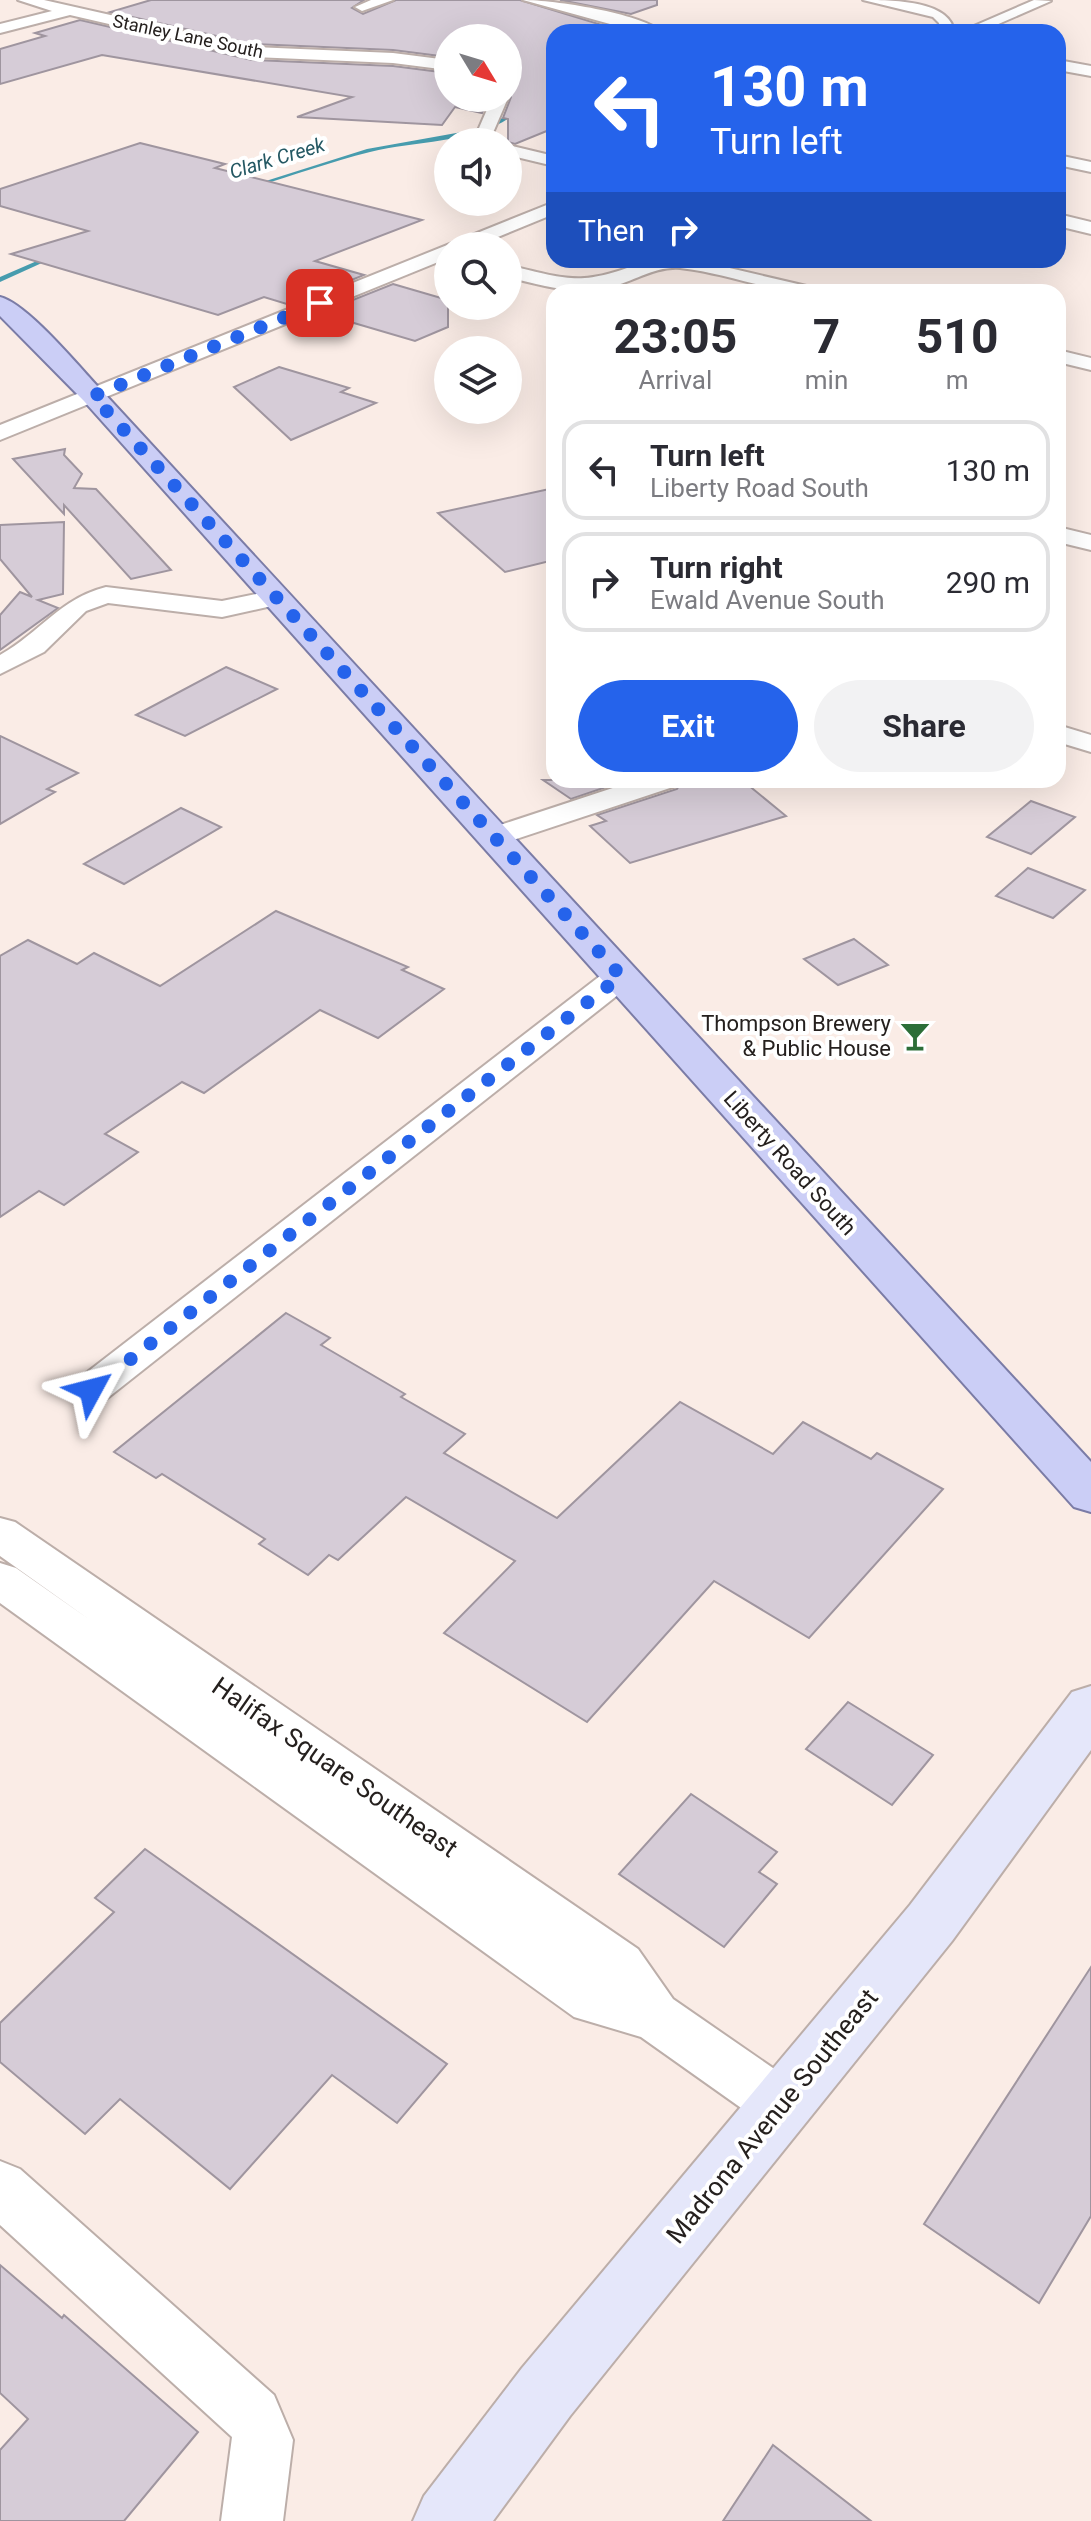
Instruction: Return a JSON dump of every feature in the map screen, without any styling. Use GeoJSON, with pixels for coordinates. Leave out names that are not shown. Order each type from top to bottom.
{"type":"FeatureCollection","features":[{"type":"Feature","properties":{"kind":"main road","name":"Liberty Road South"},"geometry":{"type":"LineString","coordinates":[[0,304],[34,333],[93,396],[1091,1494]]}},
{"type":"Feature","properties":{"kind":"main road","name":"Madrona Avenue Southeast"},"geometry":{"type":"LineString","coordinates":[[449,2521],[546,2392],[931,1923],[1091,1708]]}},
{"type":"Feature","properties":{"kind":"street","name":"Stanley Lane South"},"geometry":{"type":"LineString","coordinates":[[25,0],[252,52],[393,58],[434,63]]}},
{"type":"Feature","properties":{"kind":"street"},"geometry":{"type":"LineString","coordinates":[[0,29],[110,0]]}},
{"type":"Feature","properties":{"kind":"street"},"geometry":{"type":"LineString","coordinates":[[362,7],[386,0]]}},
{"type":"Feature","properties":{"kind":"street"},"geometry":{"type":"LineString","coordinates":[[530,0],[629,24]]}},
{"type":"Feature","properties":{"kind":"street"},"geometry":{"type":"LineString","coordinates":[[870,0],[893,2],[938,14],[946,24]]}},
{"type":"Feature","properties":{"kind":"street"},"geometry":{"type":"LineString","coordinates":[[987,24],[1044,1]]}},
{"type":"Feature","properties":{"kind":"street"},"geometry":{"type":"LineString","coordinates":[[1066,67],[1089,71]]}},
{"type":"Feature","properties":{"kind":"street"},"geometry":{"type":"LineString","coordinates":[[1066,80],[1089,71]]}},
{"type":"Feature","properties":{"kind":"street"},"geometry":{"type":"LineString","coordinates":[[522,153],[546,159]]}},
{"type":"Feature","properties":{"kind":"street"},"geometry":{"type":"LineString","coordinates":[[1066,162],[1091,167]]}},
{"type":"Feature","properties":{"kind":"street"},"geometry":{"type":"LineString","coordinates":[[494,232],[546,210]]}},
{"type":"Feature","properties":{"kind":"street"},"geometry":{"type":"LineString","coordinates":[[1066,222],[1091,228]]}},
{"type":"Feature","properties":{"kind":"street"},"geometry":{"type":"LineString","coordinates":[[0,433],[434,257]]}},
{"type":"Feature","properties":{"kind":"street"},"geometry":{"type":"LineString","coordinates":[[594,284],[645,268]]}},
{"type":"Feature","properties":{"kind":"street"},"geometry":{"type":"LineString","coordinates":[[705,268],[774,284]]}},
{"type":"Feature","properties":{"kind":"street"},"geometry":{"type":"LineString","coordinates":[[522,274],[561,284]]}},
{"type":"Feature","properties":{"kind":"street"},"geometry":{"type":"LineString","coordinates":[[1066,358],[1091,364]]}},
{"type":"Feature","properties":{"kind":"street"},"geometry":{"type":"LineString","coordinates":[[1066,536],[1091,543]]}},
{"type":"Feature","properties":{"kind":"street"},"geometry":{"type":"LineString","coordinates":[[0,666],[35,646],[77,606],[106,595],[222,609],[276,598]]}},
{"type":"Feature","properties":{"kind":"street"},"geometry":{"type":"LineString","coordinates":[[1066,736],[1091,744]]}},
{"type":"Feature","properties":{"kind":"street"},"geometry":{"type":"LineString","coordinates":[[493,837],[642,788]]}},
{"type":"Feature","properties":{"kind":"street"},"geometry":{"type":"LineString","coordinates":[[91,1390],[621,976]]}},
{"type":"Feature","properties":{"kind":"street","name":"Halifax Square Southeast"},"geometry":{"type":"LineString","coordinates":[[0,1534],[620,1965],[655,2016],[780,2104]]}},
{"type":"Feature","properties":{"kind":"street","name":"Halifax Square Southeast"},"geometry":{"type":"LineString","coordinates":[[0,1580],[592,2000],[655,2016]]}},
{"type":"Feature","properties":{"kind":"street"},"geometry":{"type":"LineString","coordinates":[[0,2188],[253,2416],[263,2440],[252,2521]]}},
{"type":"Feature","properties":{"kind":"building"},"geometry":{"type":"Polygon","coordinates":[[[151,0],[364,0],[352,8],[363,14],[396,0],[520,0],[599,24],[546,24],[546,131],[522,141],[522,128],[508,128],[508,119],[503,118],[505,112],[522,112],[522,24],[434,24],[434,55],[393,50],[252,44],[110,12],[151,0]]]}},
{"type":"Feature","properties":{"kind":"building"},"geometry":{"type":"Polygon","coordinates":[[[560,0],[657,0],[657,5],[631,14],[560,0]]]}},
{"type":"Feature","properties":{"kind":"building"},"geometry":{"type":"Polygon","coordinates":[[[80,20],[252,60],[393,66],[434,71],[434,112],[451,112],[442,125],[297,117],[352,97],[102,55],[0,84],[0,49],[45,36],[35,33],[80,20]]]}},
{"type":"Feature","properties":{"kind":"building"},"geometry":{"type":"Polygon","coordinates":[[[140,143],[225,164],[215,168],[422,220],[315,261],[364,275],[290,305],[264,297],[218,315],[11,254],[88,231],[0,206],[0,189],[140,143]]]}},
{"type":"Feature","properties":{"kind":"building"},"geometry":{"type":"Polygon","coordinates":[[[393,284],[434,296],[434,320],[448,320],[448,327],[415,341],[320,313],[393,284]]]}},
{"type":"Feature","properties":{"kind":"building"},"geometry":{"type":"Polygon","coordinates":[[[279,367],[349,388],[341,392],[376,403],[291,440],[234,387],[279,367]]]}},
{"type":"Feature","properties":{"kind":"building"},"geometry":{"type":"Polygon","coordinates":[[[65,449],[64,455],[82,474],[74,488],[96,489],[171,570],[131,579],[64,505],[64,514],[13,459],[65,449]]]}},
{"type":"Feature","properties":{"kind":"building"},"geometry":{"type":"Polygon","coordinates":[[[546,490],[546,562],[505,572],[438,513],[546,490]]]}},
{"type":"Feature","properties":{"kind":"building"},"geometry":{"type":"Polygon","coordinates":[[[64,522],[63,594],[38,600],[58,608],[0,650],[0,615],[20,592],[32,597],[0,559],[0,525],[64,522]]]}},
{"type":"Feature","properties":{"kind":"building"},"geometry":{"type":"Polygon","coordinates":[[[226,667],[277,689],[185,736],[136,715],[226,667]]]}},
{"type":"Feature","properties":{"kind":"building"},"geometry":{"type":"Polygon","coordinates":[[[0,736],[78,773],[47,789],[55,792],[0,824],[0,736]]]}},
{"type":"Feature","properties":{"kind":"building"},"geometry":{"type":"Polygon","coordinates":[[[555,788],[603,788],[571,799],[555,788]]]}},
{"type":"Feature","properties":{"kind":"building"},"geometry":{"type":"Polygon","coordinates":[[[752,788],[786,816],[630,863],[590,826],[606,821],[597,815],[677,789],[752,788]]]}},
{"type":"Feature","properties":{"kind":"building"},"geometry":{"type":"Polygon","coordinates":[[[1031,801],[1075,817],[1031,854],[987,837],[1031,801]]]}},
{"type":"Feature","properties":{"kind":"building"},"geometry":{"type":"Polygon","coordinates":[[[181,808],[221,827],[124,884],[84,864],[181,808]]]}},
{"type":"Feature","properties":{"kind":"building"},"geometry":{"type":"Polygon","coordinates":[[[1028,868],[1085,890],[1053,918],[996,896],[1028,868]]]}},
{"type":"Feature","properties":{"kind":"building"},"geometry":{"type":"Polygon","coordinates":[[[276,911],[408,967],[402,970],[444,989],[378,1038],[320,1010],[204,1093],[182,1082],[105,1134],[138,1152],[64,1205],[39,1191],[0,1217],[0,956],[28,940],[77,964],[94,953],[160,986],[276,911]]]}},
{"type":"Feature","properties":{"kind":"building"},"geometry":{"type":"Polygon","coordinates":[[[854,939],[888,965],[838,985],[804,959],[854,939]]]}},
{"type":"Feature","properties":{"kind":"building"},"geometry":{"type":"Polygon","coordinates":[[[286,1313],[330,1338],[321,1345],[405,1394],[401,1397],[465,1434],[444,1453],[557,1518],[680,1402],[773,1454],[803,1422],[871,1459],[877,1453],[943,1489],[809,1638],[714,1581],[587,1722],[444,1633],[515,1561],[406,1497],[338,1560],[329,1555],[308,1575],[259,1544],[265,1539],[162,1474],[156,1478],[114,1452],[286,1313]]]}},
{"type":"Feature","properties":{"kind":"building"},"geometry":{"type":"Polygon","coordinates":[[[848,1702],[933,1755],[892,1805],[806,1749],[848,1702]]]}},
{"type":"Feature","properties":{"kind":"building"},"geometry":{"type":"Polygon","coordinates":[[[691,1794],[777,1852],[759,1872],[777,1884],[724,1947],[619,1874],[691,1794]]]}},
{"type":"Feature","properties":{"kind":"building"},"geometry":{"type":"Polygon","coordinates":[[[145,1849],[447,2064],[397,2123],[332,2075],[230,2189],[120,2099],[85,2134],[0,2062],[0,2023],[114,1912],[95,1898],[145,1849]]]}},
{"type":"Feature","properties":{"kind":"building"},"geometry":{"type":"Polygon","coordinates":[[[1091,1967],[1091,2216],[1039,2303],[924,2224],[1091,1967]]]}},
{"type":"Feature","properties":{"kind":"building"},"geometry":{"type":"Polygon","coordinates":[[[0,2265],[62,2318],[64,2315],[198,2432],[124,2521],[0,2521],[0,2450],[28,2419],[0,2393],[0,2265]]]}},
{"type":"Feature","properties":{"kind":"building"},"geometry":{"type":"Polygon","coordinates":[[[773,2445],[871,2521],[723,2521],[773,2445]]]}},
{"type":"Feature","properties":{"kind":"waterway","name":"Clark Creek"},"geometry":{"type":"LineString","coordinates":[[577,24],[577,19],[611,0]]}},
{"type":"Feature","properties":{"kind":"waterway","name":"Clark Creek"},"geometry":{"type":"LineString","coordinates":[[250,187],[369,150],[475,132],[514,112]]}},
{"type":"Feature","properties":{"kind":"waterway","name":"Clark Creek"},"geometry":{"type":"LineString","coordinates":[[0,280],[53,256]]}},
{"type":"Feature","properties":{"kind":"place","name":"Thompson Brewery & Public House"},"geometry":{"type":"Point","coordinates":[915,1036]}},
{"type":"Feature","properties":{"kind":"route"},"geometry":{"type":"LineString","coordinates":[[91,1390],[621,976],[93,396],[320,303]]}}]}
